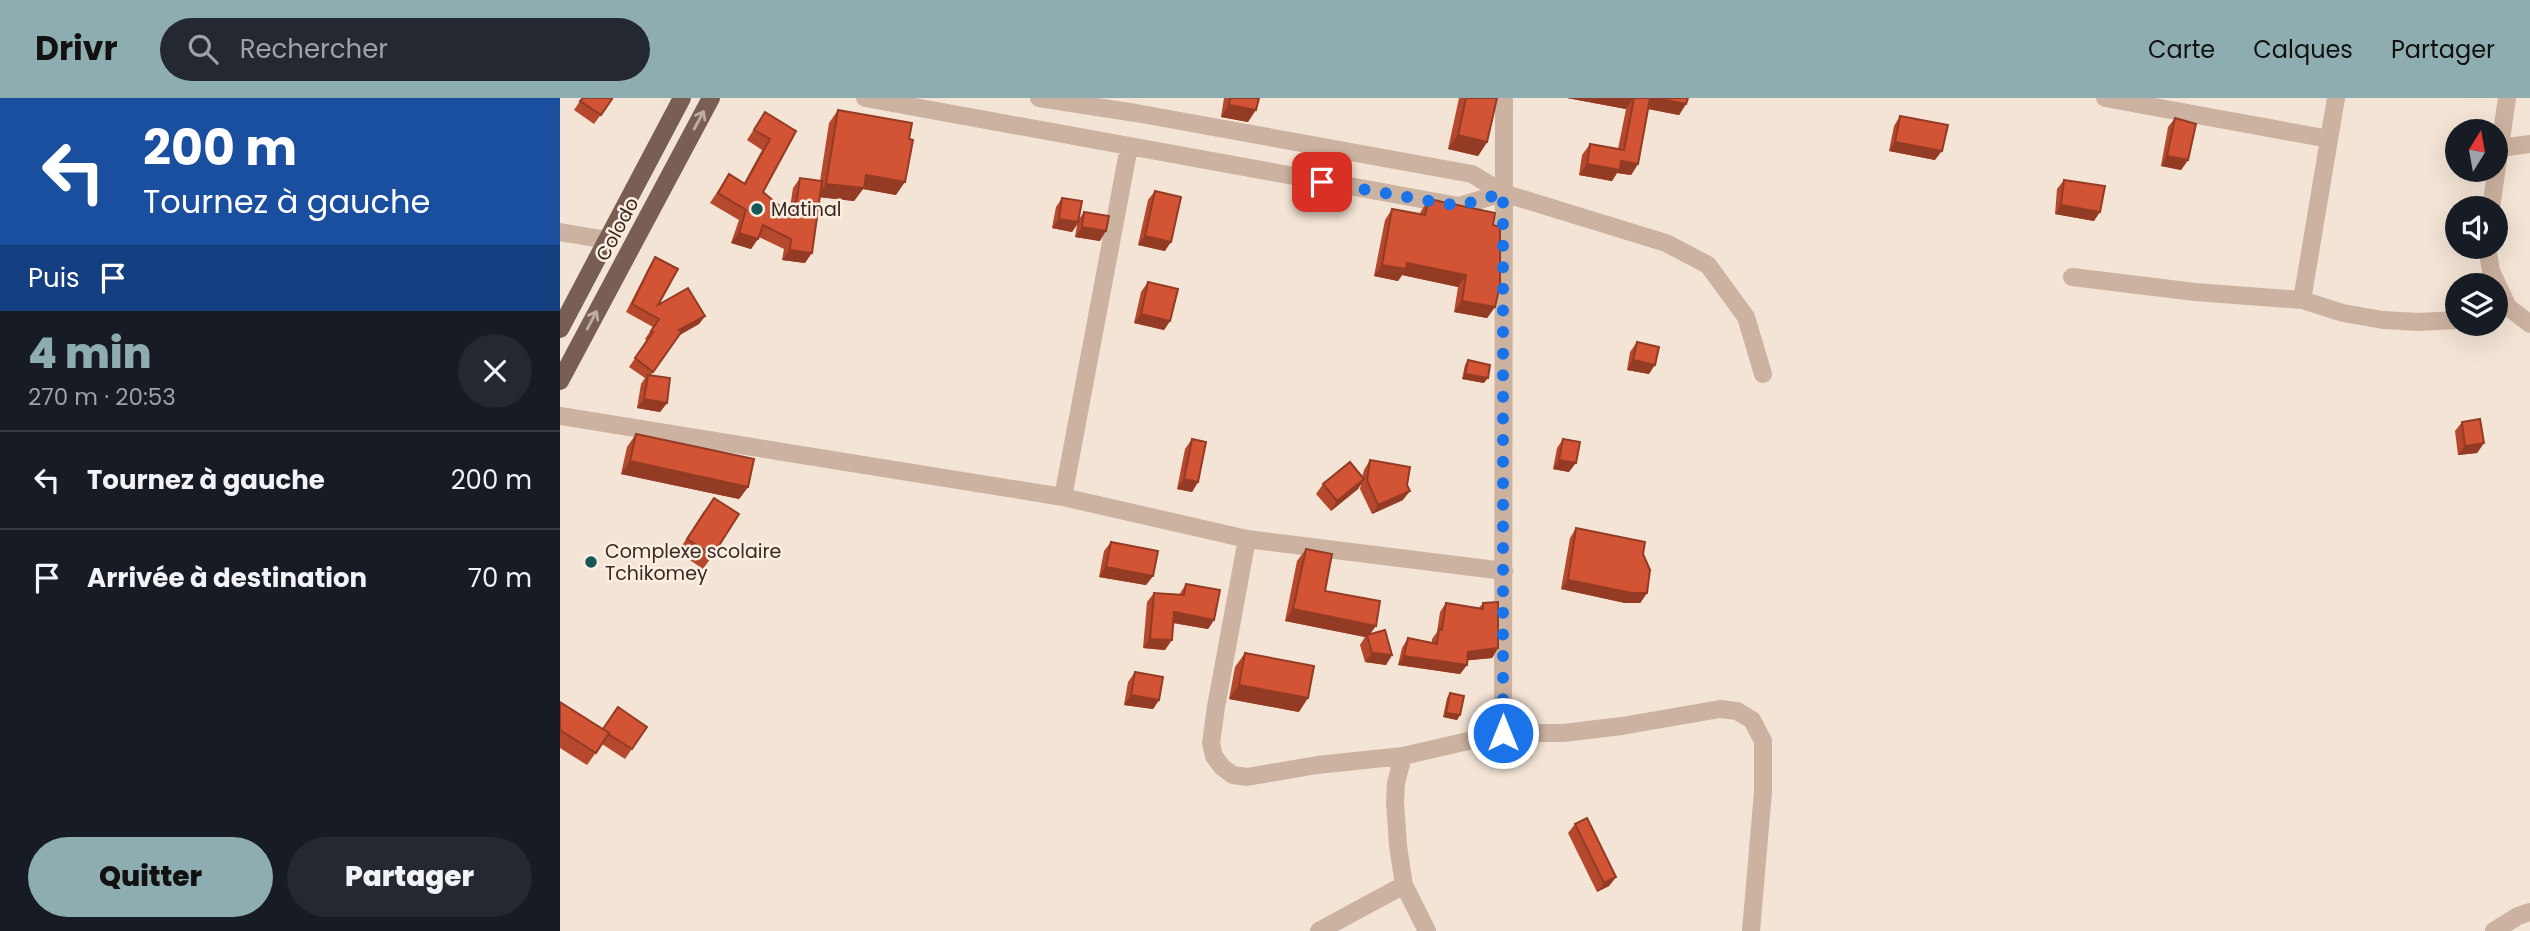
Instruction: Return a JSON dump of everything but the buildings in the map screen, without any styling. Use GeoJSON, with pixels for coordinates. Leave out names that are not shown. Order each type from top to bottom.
{"type":"FeatureCollection","features":[{"type":"Feature","properties":{"kind":"main road","name":"Colodo"},"geometry":{"type":"LineString","coordinates":[[560,329],[682,98]]}},
{"type":"Feature","properties":{"kind":"main road","name":"Colodo"},"geometry":{"type":"LineString","coordinates":[[560,381],[711,98]]}},
{"type":"Feature","properties":{"kind":"street"},"geometry":{"type":"LineString","coordinates":[[865,98],[1459,206],[1503,193]]}},
{"type":"Feature","properties":{"kind":"street"},"geometry":{"type":"LineString","coordinates":[[1039,98],[1472,174],[1503,193],[1666,243],[1708,265],[1746,317],[1763,374]]}},
{"type":"Feature","properties":{"kind":"street"},"geometry":{"type":"LineString","coordinates":[[1503,733],[1504,98]]}},
{"type":"Feature","properties":{"kind":"street"},"geometry":{"type":"LineString","coordinates":[[2105,98],[2329,139]]}},
{"type":"Feature","properties":{"kind":"street"},"geometry":{"type":"LineString","coordinates":[[2302,300],[2336,98]]}},
{"type":"Feature","properties":{"kind":"street"},"geometry":{"type":"LineString","coordinates":[[2504,119],[2507,98]]}},
{"type":"Feature","properties":{"kind":"street"},"geometry":{"type":"LineString","coordinates":[[2508,147],[2530,144]]}},
{"type":"Feature","properties":{"kind":"street"},"geometry":{"type":"LineString","coordinates":[[1063,497],[1129,148]]}},
{"type":"Feature","properties":{"kind":"street"},"geometry":{"type":"LineString","coordinates":[[560,232],[607,240]]}},
{"type":"Feature","properties":{"kind":"street"},"geometry":{"type":"LineString","coordinates":[[2072,277],[2195,292],[2302,300],[2343,313],[2383,320],[2445,321]]}},
{"type":"Feature","properties":{"kind":"street"},"geometry":{"type":"LineString","coordinates":[[2508,312],[2530,324]]}},
{"type":"Feature","properties":{"kind":"street"},"geometry":{"type":"LineString","coordinates":[[560,416],[1063,497],[1247,539],[1504,571]]}},
{"type":"Feature","properties":{"kind":"street"},"geometry":{"type":"LineString","coordinates":[[1247,539],[1211,743],[1214,756],[1222,767],[1233,775],[1247,777],[1317,765],[1403,756],[1503,733],[1563,733],[1720,709],[1737,711],[1752,720],[1763,741],[1763,792],[1751,931]]}},
{"type":"Feature","properties":{"kind":"street"},"geometry":{"type":"LineString","coordinates":[[1403,756],[1396,783],[1395,823],[1404,886],[1427,931]]}},
{"type":"Feature","properties":{"kind":"street"},"geometry":{"type":"LineString","coordinates":[[1319,931],[1404,886]]}},
{"type":"Feature","properties":{"kind":"street"},"geometry":{"type":"LineString","coordinates":[[2494,931],[2530,912]]}},
{"type":"Feature","properties":{"kind":"place","name":"Matinal"},"geometry":{"type":"Point","coordinates":[757,209]}},
{"type":"Feature","properties":{"kind":"place","name":"Complexe scolaire Tchikomey"},"geometry":{"type":"Point","coordinates":[591,562]}},
{"type":"Feature","properties":{"kind":"route"},"geometry":{"type":"LineString","coordinates":[[1322,182],[1459,206],[1503,193],[1503,733]]}}]}
